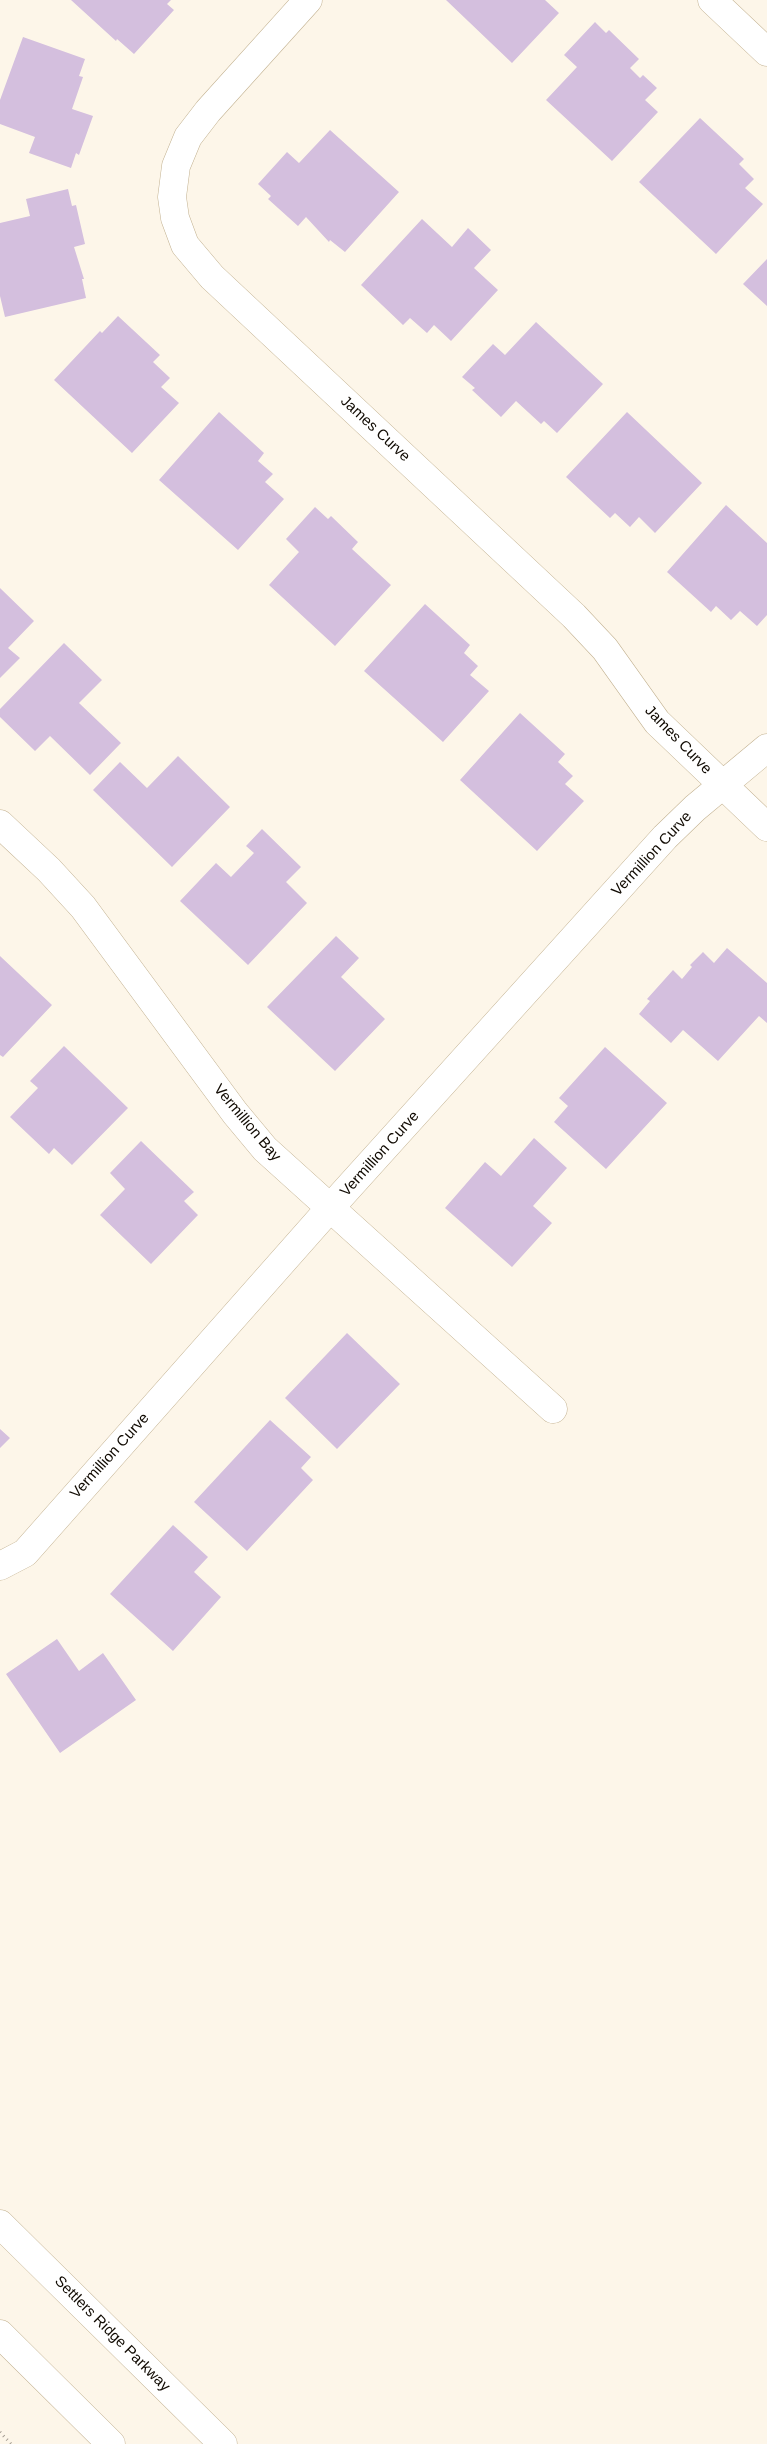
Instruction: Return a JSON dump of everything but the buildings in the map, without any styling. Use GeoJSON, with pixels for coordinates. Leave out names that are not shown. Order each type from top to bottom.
{"type":"FeatureCollection","features":[{"type":"Feature","properties":{"kind":"street","name":"James Curve"},"geometry":{"type":"LineString","coordinates":[[308,0],[208,111],[188,137],[176,166],[172,197],[178,227],[186,245],[212,277],[578,620],[605,649],[657,722],[767,827]]}},
{"type":"Feature","properties":{"kind":"street"},"geometry":{"type":"LineString","coordinates":[[712,0],[767,52]]}},
{"type":"Feature","properties":{"kind":"street","name":"Vermillion Curve"},"geometry":{"type":"LineString","coordinates":[[0,1566],[25,1553],[330,1208],[665,837],[722,785],[767,748]]}},
{"type":"Feature","properties":{"kind":"street","name":"Vermillion Bay"},"geometry":{"type":"LineString","coordinates":[[0,824],[50,870],[83,907],[235,1113],[265,1149],[553,1409]]}},
{"type":"Feature","properties":{"kind":"street","name":"Settlers Ridge Parkway"},"geometry":{"type":"LineString","coordinates":[[0,2224],[223,2444]]}},
{"type":"Feature","properties":{"kind":"street"},"geometry":{"type":"LineString","coordinates":[[0,2334],[112,2444]]}},
{"type":"Feature","properties":{"kind":"path"},"geometry":{"type":"LineString","coordinates":[[0,2432],[11,2444]]}}]}
